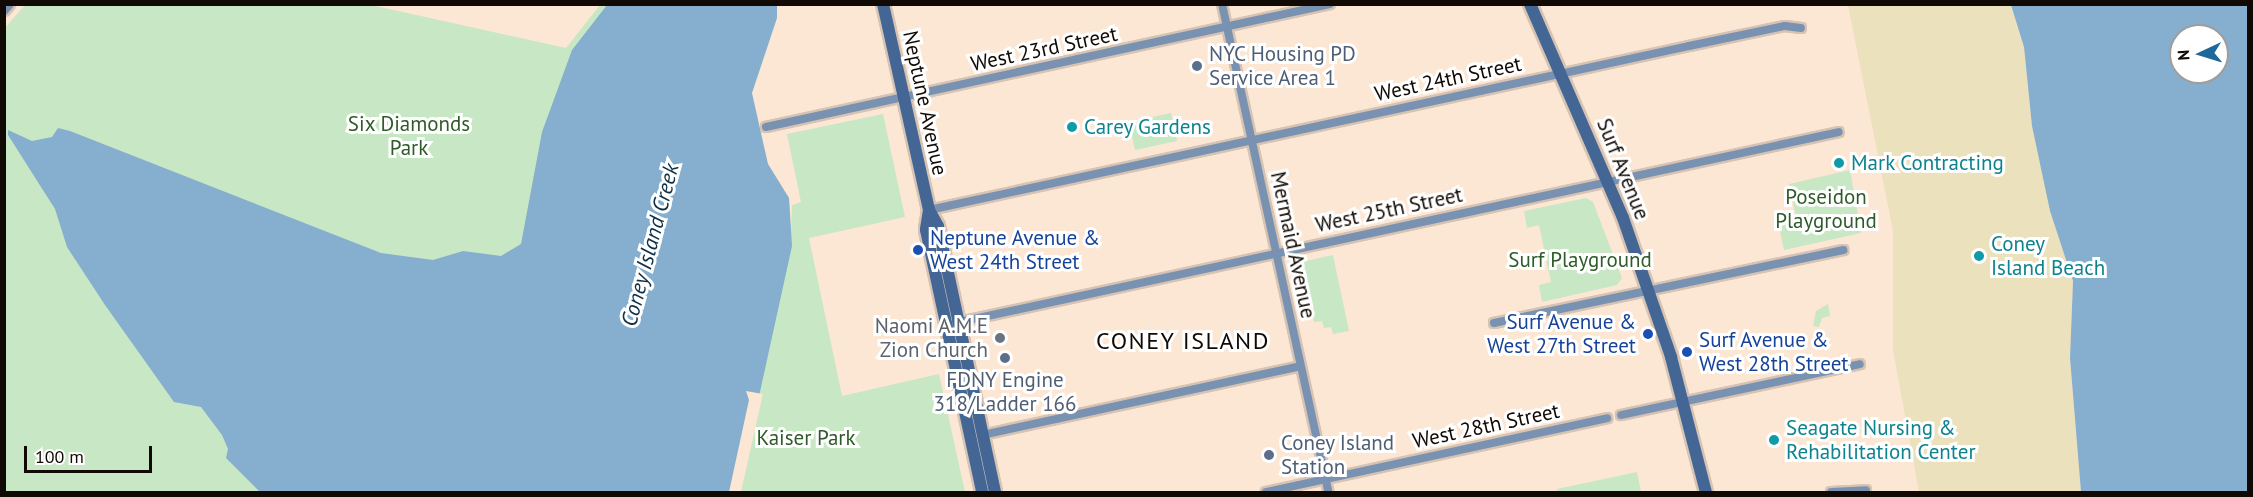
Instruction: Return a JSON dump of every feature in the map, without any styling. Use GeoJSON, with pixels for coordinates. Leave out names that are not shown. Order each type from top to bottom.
{"type":"FeatureCollection","features":[{"type":"Feature","properties":{"kind":"main road","name":"Neptune Avenue"},"geometry":{"type":"LineString","coordinates":[[883,4],[928,210],[938,226],[952,323],[982,492]]}},
{"type":"Feature","properties":{"kind":"main road","name":"Surf Avenue"},"geometry":{"type":"LineString","coordinates":[[1530,4],[1608,181],[1649,291],[1683,402],[1706,492]]}},
{"type":"Feature","properties":{"kind":"main road","name":"Neptune Avenue"},"geometry":{"type":"LineString","coordinates":[[952,323],[995,492]]}},
{"type":"Feature","properties":{"kind":"street"},"geometry":{"type":"LineString","coordinates":[[4,10],[9,4]]}},
{"type":"Feature","properties":{"kind":"street","name":"Mermaid Avenue"},"geometry":{"type":"LineString","coordinates":[[1222,4],[1328,492]]}},
{"type":"Feature","properties":{"kind":"street","name":"West 23rd Street"},"geometry":{"type":"LineString","coordinates":[[766,127],[1330,4]]}},
{"type":"Feature","properties":{"kind":"street","name":"West 24th Street"},"geometry":{"type":"LineString","coordinates":[[928,210],[1785,26],[1801,28]]}},
{"type":"Feature","properties":{"kind":"street","name":"West 25th Street"},"geometry":{"type":"LineString","coordinates":[[952,323],[1839,132]]}},
{"type":"Feature","properties":{"kind":"street"},"geometry":{"type":"LineString","coordinates":[[1494,323],[1843,250]]}},
{"type":"Feature","properties":{"kind":"street"},"geometry":{"type":"LineString","coordinates":[[1621,415],[1860,364]]}},
{"type":"Feature","properties":{"kind":"street"},"geometry":{"type":"LineString","coordinates":[[982,435],[1300,366]]}},
{"type":"Feature","properties":{"kind":"street","name":"West 28th Street"},"geometry":{"type":"LineString","coordinates":[[1266,492],[1607,418]]}},
{"type":"Feature","properties":{"kind":"street"},"geometry":{"type":"LineString","coordinates":[[1831,492],[1866,490]]}},
{"type":"Feature","properties":{"kind":"green space","name":"Six Diamonds Park"},"geometry":{"type":"Polygon","coordinates":[[[25,5],[371,5],[566,48],[600,5],[644,5],[550,253],[287,492],[5,492],[4,29],[25,5]]]}},
{"type":"Feature","properties":{"kind":"green space"},"geometry":{"type":"Polygon","coordinates":[[[1171,113],[1177,141],[1135,150],[1129,122],[1171,113]]]}},
{"type":"Feature","properties":{"kind":"green space","name":"Kaiser Park"},"geometry":{"type":"Polygon","coordinates":[[[883,114],[905,217],[809,238],[842,396],[939,374],[965,492],[738,492],[764,149],[768,165],[789,198],[791,232],[792,205],[801,202],[787,134],[883,114]]]}},
{"type":"Feature","properties":{"kind":"green space","name":"Poseidon Playground"},"geometry":{"type":"Polygon","coordinates":[[[1850,170],[1861,233],[1784,250],[1778,221],[1796,217],[1789,184],[1850,170]]]}},
{"type":"Feature","properties":{"kind":"green space","name":"Surf Playground"},"geometry":{"type":"Polygon","coordinates":[[[1586,198],[1593,202],[1622,278],[1617,285],[1542,302],[1539,285],[1551,282],[1539,225],[1527,228],[1524,211],[1586,198]]]}},
{"type":"Feature","properties":{"kind":"green space"},"geometry":{"type":"Polygon","coordinates":[[[1333,255],[1349,331],[1333,334],[1331,327],[1324,328],[1322,321],[1314,322],[1310,305],[1306,306],[1297,263],[1333,255]]]}},
{"type":"Feature","properties":{"kind":"green space"},"geometry":{"type":"Polygon","coordinates":[[[1828,304],[1830,316],[1822,318],[1819,327],[1813,326],[1816,311],[1828,304]]]}},
{"type":"Feature","properties":{"kind":"green space"},"geometry":{"type":"Polygon","coordinates":[[[1637,472],[1641,492],[1558,492],[1557,489],[1637,472]]]}},
{"type":"Feature","properties":{"kind":"sand","name":"Coney Island Beach"},"geometry":{"type":"Polygon","coordinates":[[[1848,5],[2011,5],[2024,47],[2032,126],[2050,211],[2073,281],[2070,358],[2081,492],[1919,492],[1893,350],[1893,231],[1848,5]]]}},
{"type":"Feature","properties":{"kind":"water","name":"Coney Island Creek"},"geometry":{"type":"Polygon","coordinates":[[[607,5],[777,5],[777,18],[752,93],[768,164],[789,198],[792,246],[738,492],[260,492],[226,458],[228,449],[222,435],[201,407],[174,402],[105,305],[67,247],[55,209],[8,135],[8,130],[32,141],[52,137],[58,128],[70,131],[381,253],[433,260],[463,251],[501,256],[521,244],[542,132],[572,50],[607,5]]]}},
{"type":"Feature","properties":{"kind":"water"},"geometry":{"type":"Polygon","coordinates":[[[2011,5],[2248,5],[2248,492],[2081,492],[2070,358],[2073,281],[2050,211],[2032,126],[2024,47],[2011,5]]]}},
{"type":"Feature","properties":{"kind":"pier"},"geometry":{"type":"Polygon","coordinates":[[[746,391],[763,394],[741,492],[729,492],[749,400],[746,391]]]}},
{"type":"Feature","properties":{"kind":"place","name":"NYC Housing PD Service Area 1"},"geometry":{"type":"Point","coordinates":[1197,66]}},
{"type":"Feature","properties":{"kind":"place","name":"Carey Gardens"},"geometry":{"type":"Point","coordinates":[1072,127]}},
{"type":"Feature","properties":{"kind":"place","name":"Mark Contracting"},"geometry":{"type":"Point","coordinates":[1839,163]}},
{"type":"Feature","properties":{"kind":"place","name":"Neptune Avenue & West 24th Street"},"geometry":{"type":"Point","coordinates":[918,250]}},
{"type":"Feature","properties":{"kind":"place","name":"Coney Island Beach"},"geometry":{"type":"Point","coordinates":[1979,256]}},
{"type":"Feature","properties":{"kind":"place","name":"Surf Avenue & West 27th Street"},"geometry":{"type":"Point","coordinates":[1648,334]}},
{"type":"Feature","properties":{"kind":"place","name":"Naomi A.M.E Zion Church"},"geometry":{"type":"Point","coordinates":[1000,338]}},
{"type":"Feature","properties":{"kind":"place","name":"Surf Avenue & West 28th Street"},"geometry":{"type":"Point","coordinates":[1687,352]}},
{"type":"Feature","properties":{"kind":"place","name":"FDNY Engine 318/Ladder 166"},"geometry":{"type":"Point","coordinates":[1005,358]}},
{"type":"Feature","properties":{"kind":"place","name":"Seagate Nursing & Rehabilitation Center"},"geometry":{"type":"Point","coordinates":[1774,440]}},
{"type":"Feature","properties":{"kind":"place","name":"Coney Island Station"},"geometry":{"type":"Point","coordinates":[1269,455]}},
{"type":"Feature","properties":{"kind":"district","name":"CONEY ISLAND"},"geometry":{"type":"Point","coordinates":[1183,341]}}]}
